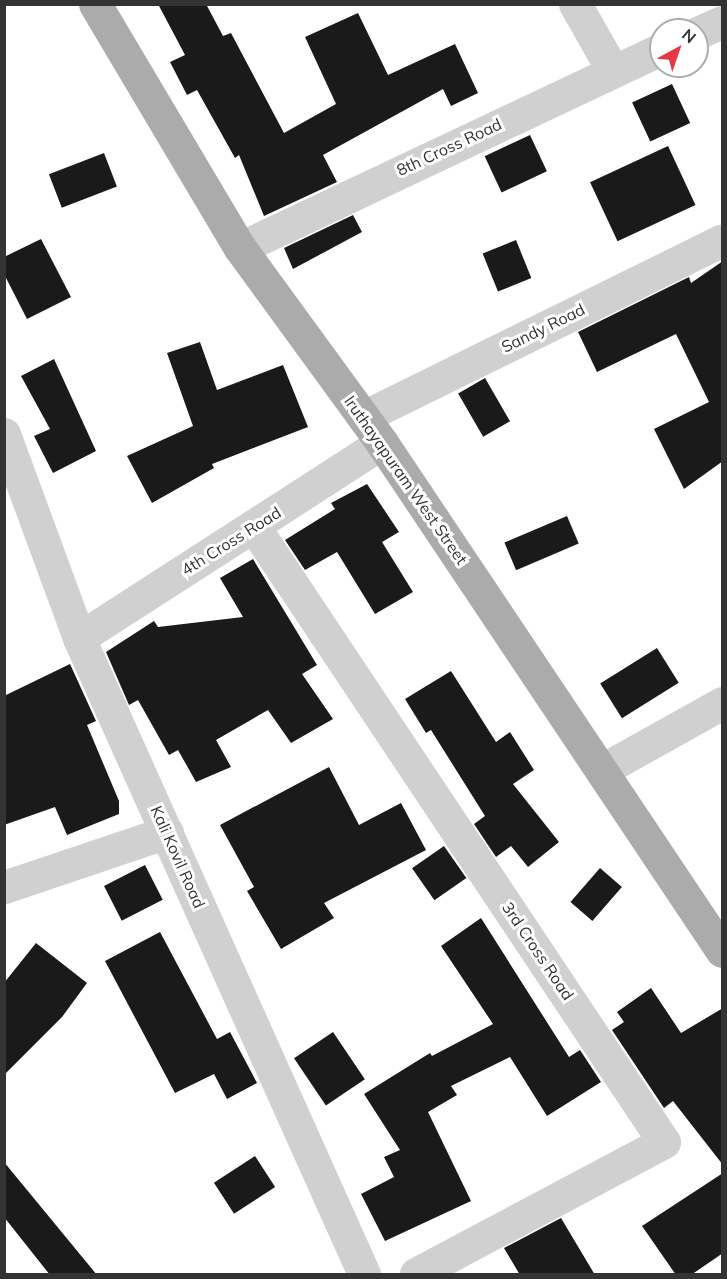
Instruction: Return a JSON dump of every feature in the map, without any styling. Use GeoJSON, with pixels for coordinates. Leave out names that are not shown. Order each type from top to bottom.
{"type":"FeatureCollection","features":[{"type":"Feature","properties":{"kind":"main road","name":"Iruthayapuram West Street"},"geometry":{"type":"LineString","coordinates":[[95,4],[240,248],[373,430],[604,769],[723,951]]}},
{"type":"Feature","properties":{"kind":"street"},"geometry":{"type":"LineString","coordinates":[[575,4],[613,70]]}},
{"type":"Feature","properties":{"kind":"street"},"geometry":{"type":"LineString","coordinates":[[709,28],[723,22]]}},
{"type":"Feature","properties":{"kind":"street","name":"8th Cross Road"},"geometry":{"type":"LineString","coordinates":[[240,248],[649,54]]}},
{"type":"Feature","properties":{"kind":"street","name":"Sandy Road"},"geometry":{"type":"LineString","coordinates":[[373,430],[723,240]]}},
{"type":"Feature","properties":{"kind":"street","name":"4th Cross Road"},"geometry":{"type":"LineString","coordinates":[[79,638],[255,527],[373,430]]}},
{"type":"Feature","properties":{"kind":"street","name":"Kali Kovil Road"},"geometry":{"type":"LineString","coordinates":[[4,434],[79,638],[364,1275]]}},
{"type":"Feature","properties":{"kind":"street","name":"3rd Cross Road"},"geometry":{"type":"LineString","coordinates":[[255,527],[664,1142],[416,1275]]}},
{"type":"Feature","properties":{"kind":"street"},"geometry":{"type":"LineString","coordinates":[[604,769],[723,703]]}},
{"type":"Feature","properties":{"kind":"street"},"geometry":{"type":"LineString","coordinates":[[4,887],[167,832]]}},
{"type":"Feature","properties":{"kind":"building"},"geometry":{"type":"Polygon","coordinates":[[[158,4],[206,4],[223,36],[231,33],[284,133],[336,104],[305,37],[358,13],[388,75],[455,44],[478,93],[451,106],[443,89],[323,155],[337,182],[264,216],[239,155],[235,158],[197,90],[187,95],[170,62],[185,55],[158,4]]]}},
{"type":"Feature","properties":{"kind":"building"},"geometry":{"type":"Polygon","coordinates":[[[672,84],[690,123],[650,142],[632,103],[672,84]]]}},
{"type":"Feature","properties":{"kind":"building"},"geometry":{"type":"Polygon","coordinates":[[[530,135],[547,171],[502,192],[485,156],[530,135]]]}},
{"type":"Feature","properties":{"kind":"building"},"geometry":{"type":"Polygon","coordinates":[[[668,146],[695,205],[618,241],[590,182],[668,146]]]}},
{"type":"Feature","properties":{"kind":"building"},"geometry":{"type":"Polygon","coordinates":[[[104,153],[117,187],[62,208],[49,174],[104,153]]]}},
{"type":"Feature","properties":{"kind":"building"},"geometry":{"type":"Polygon","coordinates":[[[353,215],[362,232],[293,269],[284,248],[353,215]]]}},
{"type":"Feature","properties":{"kind":"building"},"geometry":{"type":"Polygon","coordinates":[[[41,239],[71,297],[27,319],[4,274],[4,257],[41,239]]]}},
{"type":"Feature","properties":{"kind":"building"},"geometry":{"type":"Polygon","coordinates":[[[516,240],[531,278],[498,292],[483,253],[516,240]]]}},
{"type":"Feature","properties":{"kind":"building"},"geometry":{"type":"Polygon","coordinates":[[[723,261],[723,461],[684,489],[654,429],[709,402],[676,334],[597,372],[578,332],[689,277],[691,283],[723,261]]]}},
{"type":"Feature","properties":{"kind":"building"},"geometry":{"type":"Polygon","coordinates":[[[200,342],[217,390],[283,365],[308,427],[212,464],[214,468],[152,503],[127,456],[193,426],[167,353],[200,342]]]}},
{"type":"Feature","properties":{"kind":"building"},"geometry":{"type":"Polygon","coordinates":[[[54,359],[96,451],[53,473],[34,436],[50,429],[21,376],[54,359]]]}},
{"type":"Feature","properties":{"kind":"building"},"geometry":{"type":"Polygon","coordinates":[[[485,378],[510,421],[483,437],[458,394],[485,378]]]}},
{"type":"Feature","properties":{"kind":"building"},"geometry":{"type":"Polygon","coordinates":[[[367,484],[399,532],[382,542],[413,592],[375,614],[337,552],[305,570],[285,540],[335,509],[331,503],[367,484]]]}},
{"type":"Feature","properties":{"kind":"building"},"geometry":{"type":"Polygon","coordinates":[[[567,516],[579,544],[516,570],[504,543],[567,516]]]}},
{"type":"Feature","properties":{"kind":"building"},"geometry":{"type":"Polygon","coordinates":[[[253,559],[317,665],[302,674],[333,719],[291,743],[268,710],[216,740],[231,767],[196,782],[178,750],[169,755],[138,700],[129,705],[106,652],[154,621],[158,627],[243,617],[220,578],[253,559]]]}},
{"type":"Feature","properties":{"kind":"building"},"geometry":{"type":"Polygon","coordinates":[[[657,648],[679,683],[622,718],[600,684],[657,648]]]}},
{"type":"Feature","properties":{"kind":"building"},"geometry":{"type":"Polygon","coordinates":[[[70,664],[96,721],[87,725],[119,801],[119,814],[67,835],[55,807],[4,825],[4,696],[70,664]]]}},
{"type":"Feature","properties":{"kind":"building"},"geometry":{"type":"Polygon","coordinates":[[[451,671],[496,742],[510,732],[534,770],[513,784],[559,842],[528,867],[511,846],[496,857],[474,824],[485,816],[431,730],[426,733],[405,699],[451,671]]]}},
{"type":"Feature","properties":{"kind":"building"},"geometry":{"type":"Polygon","coordinates":[[[329,767],[359,825],[401,803],[426,850],[324,903],[334,918],[281,949],[247,891],[254,887],[220,825],[329,767]]]}},
{"type":"Feature","properties":{"kind":"building"},"geometry":{"type":"Polygon","coordinates":[[[444,846],[466,878],[434,900],[412,868],[444,846]]]}},
{"type":"Feature","properties":{"kind":"building"},"geometry":{"type":"Polygon","coordinates":[[[145,865],[163,900],[122,921],[104,886],[145,865]]]}},
{"type":"Feature","properties":{"kind":"building"},"geometry":{"type":"Polygon","coordinates":[[[600,868],[622,887],[592,921],[570,902],[600,868]]]}},
{"type":"Feature","properties":{"kind":"building"},"geometry":{"type":"Polygon","coordinates":[[[481,918],[569,1057],[580,1050],[601,1082],[547,1116],[510,1057],[451,1086],[457,1095],[428,1112],[471,1201],[385,1241],[361,1194],[394,1177],[384,1157],[400,1150],[364,1094],[430,1053],[432,1056],[493,1024],[441,946],[481,918]]]}},
{"type":"Feature","properties":{"kind":"building"},"geometry":{"type":"Polygon","coordinates":[[[160,932],[217,1039],[230,1032],[257,1083],[227,1099],[214,1074],[175,1093],[105,961],[160,932]]]}},
{"type":"Feature","properties":{"kind":"building"},"geometry":{"type":"Polygon","coordinates":[[[36,943],[87,983],[62,1017],[4,1075],[4,983],[36,943]]]}},
{"type":"Feature","properties":{"kind":"building"},"geometry":{"type":"Polygon","coordinates":[[[651,988],[681,1033],[723,1008],[723,1165],[673,1101],[664,1108],[612,1030],[624,1022],[617,1012],[651,988]]]}},
{"type":"Feature","properties":{"kind":"building"},"geometry":{"type":"Polygon","coordinates":[[[333,1032],[365,1079],[326,1106],[294,1058],[333,1032]]]}},
{"type":"Feature","properties":{"kind":"building"},"geometry":{"type":"Polygon","coordinates":[[[255,1156],[275,1187],[234,1214],[214,1183],[255,1156]]]}},
{"type":"Feature","properties":{"kind":"building"},"geometry":{"type":"Polygon","coordinates":[[[4,1162],[97,1275],[50,1275],[4,1217],[4,1162]]]}},
{"type":"Feature","properties":{"kind":"building"},"geometry":{"type":"Polygon","coordinates":[[[723,1173],[723,1253],[691,1275],[676,1275],[642,1226],[723,1173]]]}},
{"type":"Feature","properties":{"kind":"building"},"geometry":{"type":"Polygon","coordinates":[[[561,1218],[595,1275],[520,1275],[504,1248],[561,1218]]]}}]}
